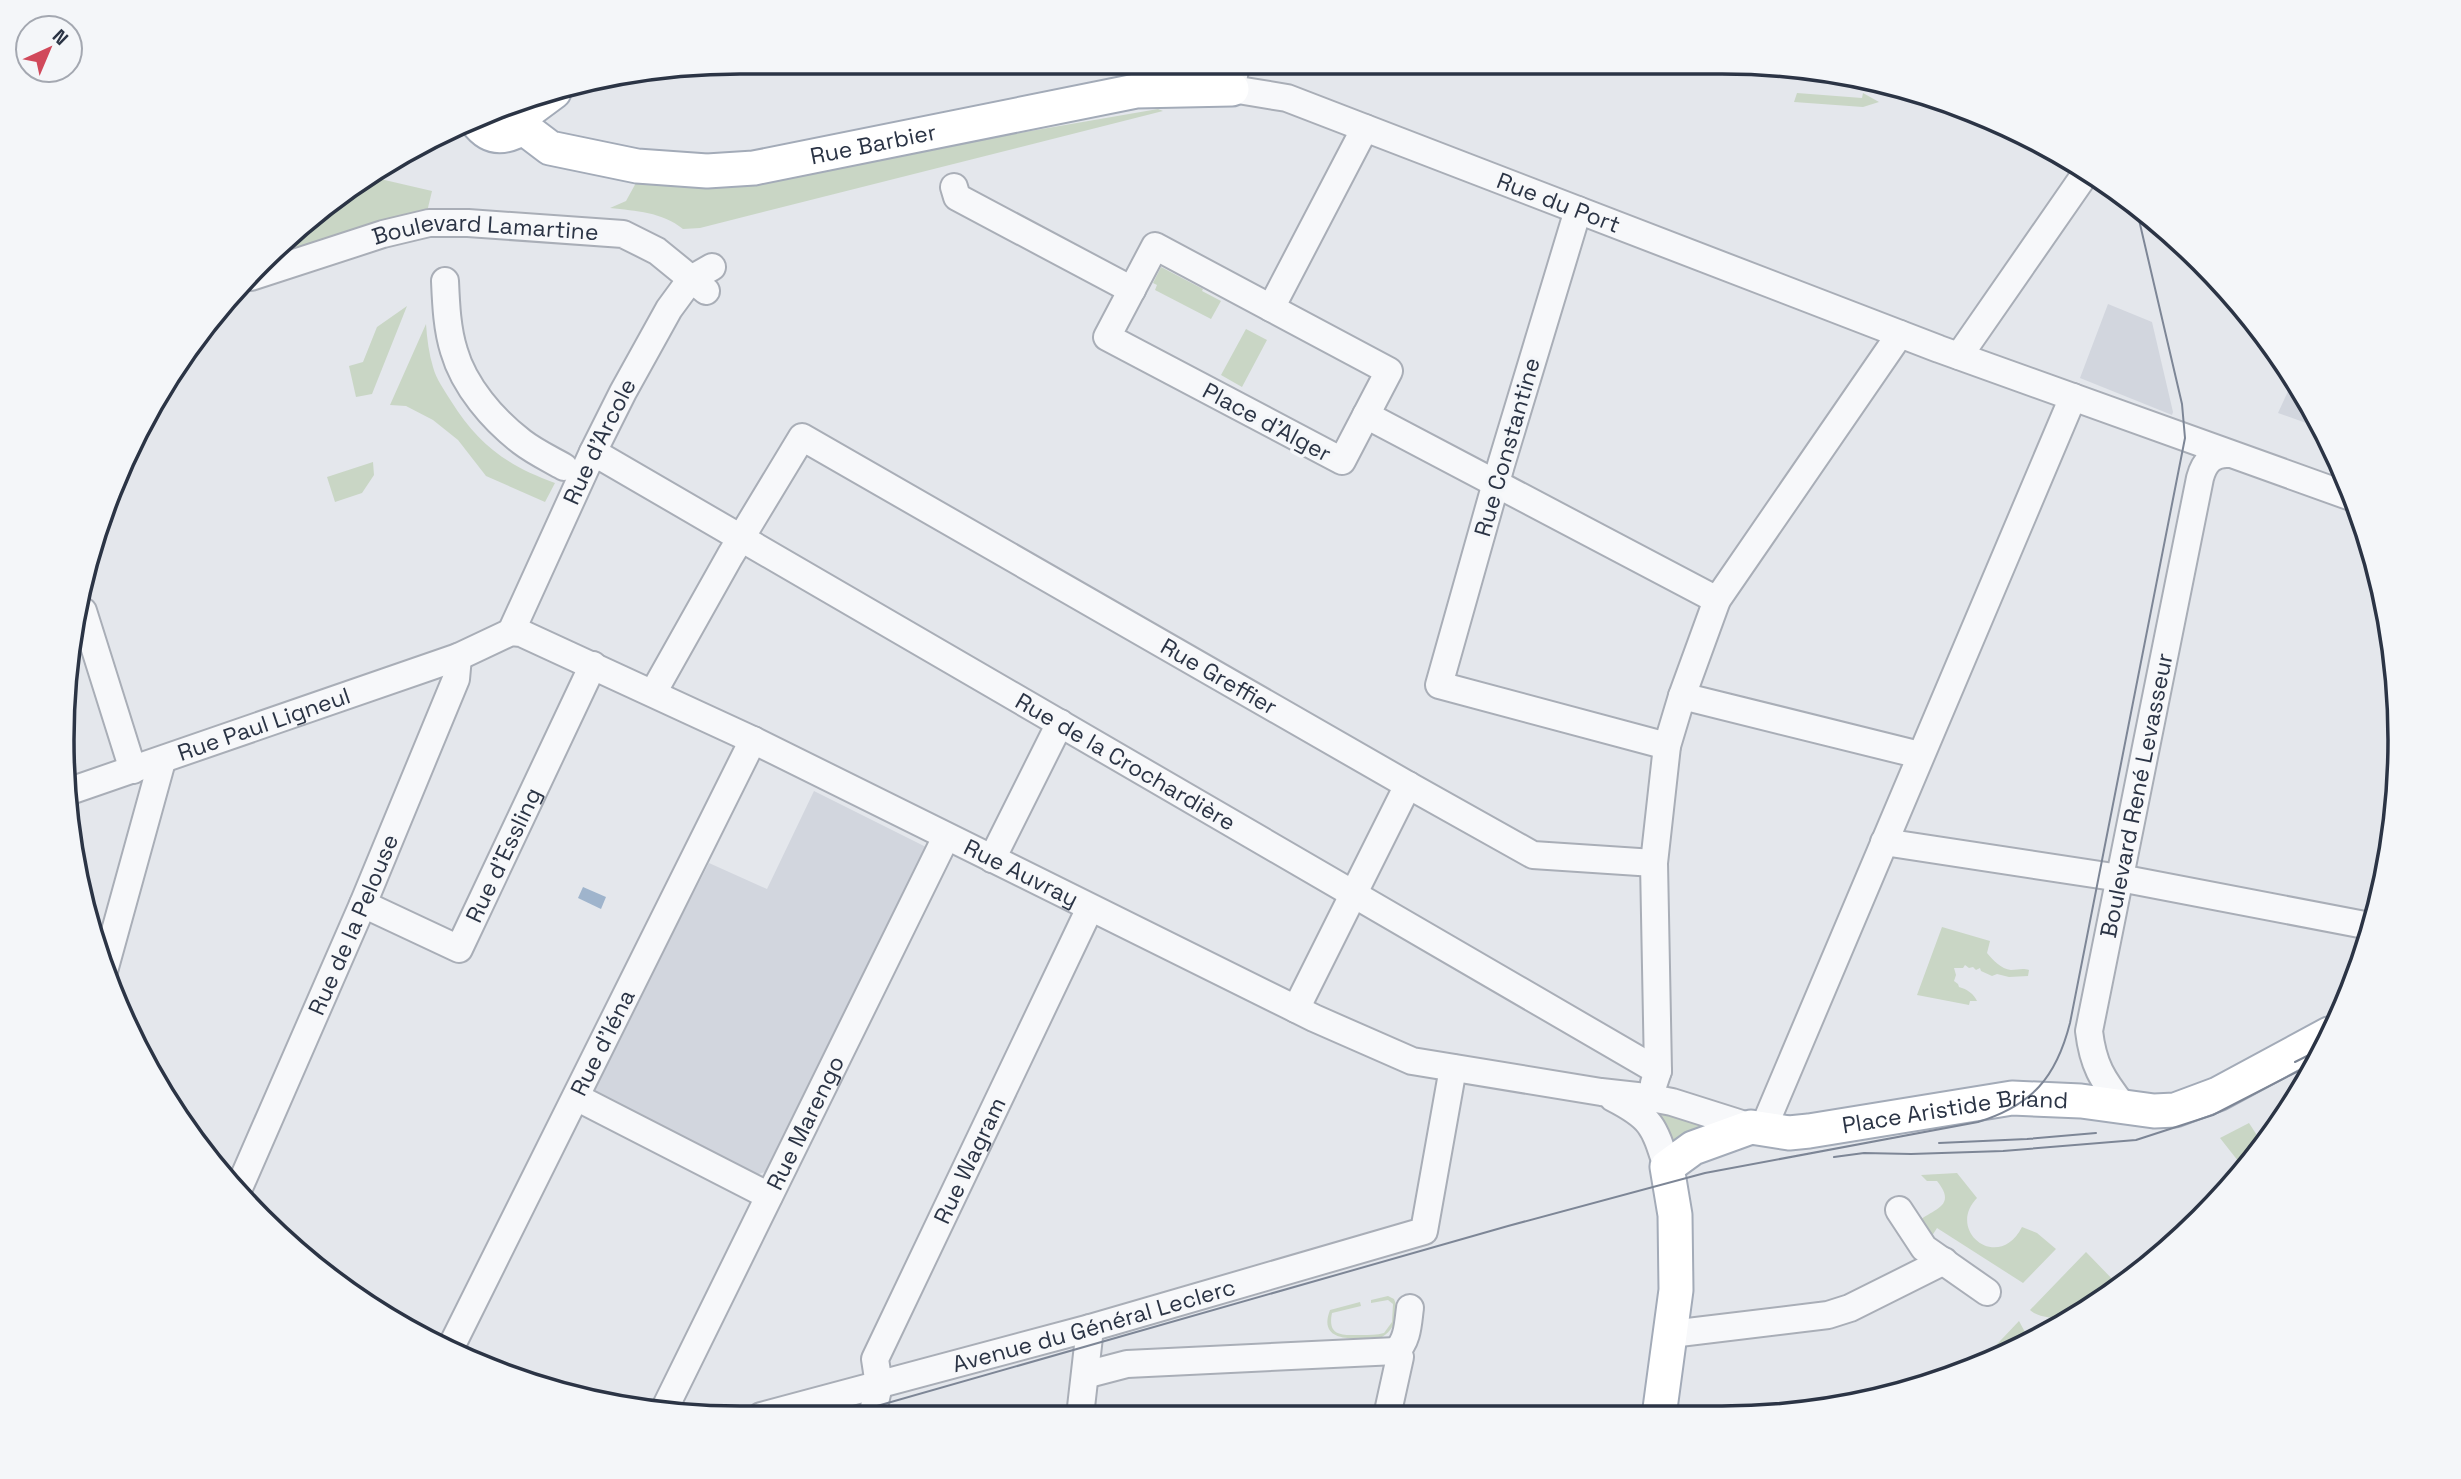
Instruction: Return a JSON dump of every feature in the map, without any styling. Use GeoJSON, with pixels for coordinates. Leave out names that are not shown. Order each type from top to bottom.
{"type":"FeatureCollection","features":[{"type":"Feature","properties":{"kind":"main road","name":"Rue Barbier"},"geometry":{"type":"LineString","coordinates":[[524,112],[550,148],[637,166],[707,171],[754,168],[1136,91],[1234,75]]}},
{"type":"Feature","properties":{"kind":"main road"},"geometry":{"type":"LineString","coordinates":[[475,129],[507,136],[524,112]]}},
{"type":"Feature","properties":{"kind":"main road","name":"Place Aristide Briand"},"geometry":{"type":"LineString","coordinates":[[1667,1167],[1693,1148],[1768,1130],[1829,1129],[2012,1098],[2068,1100],[2166,1111],[2196,1104],[2315,1041]]}},
{"type":"Feature","properties":{"kind":"main road"},"geometry":{"type":"LineString","coordinates":[[1660,1406],[1676,1290],[1675,1214],[1667,1167]]}},
{"type":"Feature","properties":{"kind":"street","name":"Rue du Port"},"geometry":{"type":"LineString","coordinates":[[1234,75],[1287,98],[1949,353],[2340,493]]}},
{"type":"Feature","properties":{"kind":"street"},"geometry":{"type":"LineString","coordinates":[[1271,308],[1365,128]]}},
{"type":"Feature","properties":{"kind":"street"},"geometry":{"type":"LineString","coordinates":[[1949,353],[2081,179]]}},
{"type":"Feature","properties":{"kind":"street"},"geometry":{"type":"LineString","coordinates":[[955,192],[1132,290]]}},
{"type":"Feature","properties":{"kind":"street","name":"Rue Constantine"},"geometry":{"type":"LineString","coordinates":[[1578,210],[1495,483],[1439,685],[1667,746]]}},
{"type":"Feature","properties":{"kind":"street","name":"Boulevard Lamartine"},"geometry":{"type":"LineString","coordinates":[[266,272],[383,234],[429,223],[468,223],[623,234],[703,279]]}},
{"type":"Feature","properties":{"kind":"street","name":"Place d'Alger"},"geometry":{"type":"LineString","coordinates":[[1155,246],[1271,308],[1389,371],[1342,461],[1107,337],[1155,246]]}},
{"type":"Feature","properties":{"kind":"street","name":"Rue d'Arcole"},"geometry":{"type":"LineString","coordinates":[[521,634],[601,457],[623,392],[670,309],[703,279]]}},
{"type":"Feature","properties":{"kind":"street"},"geometry":{"type":"LineString","coordinates":[[445,281],[447,314],[454,351],[467,381],[495,417],[522,442],[564,467]]}},
{"type":"Feature","properties":{"kind":"street"},"geometry":{"type":"LineString","coordinates":[[1633,1099],[1658,1071],[1654,863],[1667,746],[1682,696],[1717,600],[1900,334]]}},
{"type":"Feature","properties":{"kind":"street"},"geometry":{"type":"LineString","coordinates":[[1633,1099],[1672,1102],[1768,1130],[1778,1094],[2073,397]]}},
{"type":"Feature","properties":{"kind":"street"},"geometry":{"type":"LineString","coordinates":[[1366,415],[1717,600]]}},
{"type":"Feature","properties":{"kind":"street","name":"Rue Greffier"},"geometry":{"type":"LineString","coordinates":[[741,538],[802,437],[1533,855],[1654,863]]}},
{"type":"Feature","properties":{"kind":"street","name":"Boulevard René Levasseur"},"geometry":{"type":"LineString","coordinates":[[2123,1106],[2098,1073],[2090,1031],[2200,478],[2211,458],[2229,454]]}},
{"type":"Feature","properties":{"kind":"street","name":"Rue de la Crochardière"},"geometry":{"type":"LineString","coordinates":[[601,457],[1658,1071]]}},
{"type":"Feature","properties":{"kind":"street"},"geometry":{"type":"LineString","coordinates":[[653,693],[741,538]]}},
{"type":"Feature","properties":{"kind":"street"},"geometry":{"type":"LineString","coordinates":[[85,617],[133,770]]}},
{"type":"Feature","properties":{"kind":"street"},"geometry":{"type":"LineString","coordinates":[[458,657],[521,634]]}},
{"type":"Feature","properties":{"kind":"street","name":"Rue Auvray"},"geometry":{"type":"LineString","coordinates":[[521,634],[753,740],[1296,1009],[1412,1061],[1633,1099]]}},
{"type":"Feature","properties":{"kind":"street","name":"Rue Paul Ligneul"},"geometry":{"type":"LineString","coordinates":[[76,789],[458,657]]}},
{"type":"Feature","properties":{"kind":"street","name":"Rue de la Pelouse"},"geometry":{"type":"LineString","coordinates":[[242,1182],[363,904],[456,679],[458,657]]}},
{"type":"Feature","properties":{"kind":"street","name":"Rue d'Essling"},"geometry":{"type":"LineString","coordinates":[[363,904],[459,949],[593,665]]}},
{"type":"Feature","properties":{"kind":"street"},"geometry":{"type":"LineString","coordinates":[[1682,696],[1920,755]]}},
{"type":"Feature","properties":{"kind":"street"},"geometry":{"type":"LineString","coordinates":[[992,859],[1060,723]]}},
{"type":"Feature","properties":{"kind":"street","name":"Rue d'Iéna"},"geometry":{"type":"LineString","coordinates":[[454,1341],[753,740]]}},
{"type":"Feature","properties":{"kind":"street"},"geometry":{"type":"LineString","coordinates":[[109,953],[162,761]]}},
{"type":"Feature","properties":{"kind":"street"},"geometry":{"type":"LineString","coordinates":[[1296,1009],[1408,785]]}},
{"type":"Feature","properties":{"kind":"street","name":"Rue Marengo"},"geometry":{"type":"LineString","coordinates":[[668,1401],[946,837]]}},
{"type":"Feature","properties":{"kind":"street"},"geometry":{"type":"LineString","coordinates":[[1884,842],[2120,878],[2361,924]]}},
{"type":"Feature","properties":{"kind":"street","name":"Rue Wagram"},"geometry":{"type":"LineString","coordinates":[[874,1406],[879,1385],[875,1359],[1090,908]]}},
{"type":"Feature","properties":{"kind":"street","name":"Avenue du Général Leclerc"},"geometry":{"type":"LineString","coordinates":[[799,1406],[1090,1328],[1424,1231],[1453,1068]]}},
{"type":"Feature","properties":{"kind":"street"},"geometry":{"type":"LineString","coordinates":[[576,1097],[769,1195]]}},
{"type":"Feature","properties":{"kind":"street"},"geometry":{"type":"LineString","coordinates":[[1633,1099],[1651,1124],[1667,1167]]}},
{"type":"Feature","properties":{"kind":"street"},"geometry":{"type":"LineString","coordinates":[[1899,1210],[1924,1248],[1987,1292]]}},
{"type":"Feature","properties":{"kind":"street"},"geometry":{"type":"LineString","coordinates":[[1672,1326],[1828,1315],[1850,1308],[1944,1261]]}},
{"type":"Feature","properties":{"kind":"street"},"geometry":{"type":"LineString","coordinates":[[1085,1375],[1127,1364],[1396,1351],[1405,1338],[1410,1308]]}},
{"type":"Feature","properties":{"kind":"street"},"geometry":{"type":"LineString","coordinates":[[1081,1406],[1090,1328]]}},
{"type":"Feature","properties":{"kind":"street"},"geometry":{"type":"LineString","coordinates":[[1389,1406],[1401,1357],[1396,1351]]}},
{"type":"Feature","properties":{"kind":"shaded area"},"geometry":{"type":"Polygon","coordinates":[[[2108,304],[2152,322],[2172,415],[2080,378],[2108,304]]]}},
{"type":"Feature","properties":{"kind":"shaded area"},"geometry":{"type":"Polygon","coordinates":[[[2288,391],[2307,423],[2278,413],[2288,391]]]}},
{"type":"Feature","properties":{"kind":"shaded area"},"geometry":{"type":"Polygon","coordinates":[[[814,791],[928,848],[768,1171],[756,1175],[597,1095],[593,1085],[670,933],[676,927],[709,863],[767,889],[814,791]]]}},
{"type":"Feature","properties":{"kind":"green space"},"geometry":{"type":"Polygon","coordinates":[[[1797,93],[1862,98],[1863,93],[1879,102],[1863,107],[1794,102],[1797,93]]]}},
{"type":"Feature","properties":{"kind":"green space"},"geometry":{"type":"Polygon","coordinates":[[[1158,109],[1163,111],[700,228],[683,229],[658,216],[610,208],[626,201],[637,181],[670,186],[710,186],[1158,109]]]}},
{"type":"Feature","properties":{"kind":"green space"},"geometry":{"type":"Polygon","coordinates":[[[380,179],[432,191],[426,216],[277,262],[334,211],[380,179]]]}},
{"type":"Feature","properties":{"kind":"green space"},"geometry":{"type":"Polygon","coordinates":[[[1161,267],[1221,301],[1211,319],[1155,290],[1157,285],[1153,283],[1161,267]]]}},
{"type":"Feature","properties":{"kind":"green space"},"geometry":{"type":"Polygon","coordinates":[[[407,306],[372,394],[356,397],[349,366],[363,362],[377,327],[407,306]]]}},
{"type":"Feature","properties":{"kind":"green space"},"geometry":{"type":"Polygon","coordinates":[[[426,324],[434,371],[461,416],[495,452],[522,469],[555,483],[545,502],[486,476],[458,440],[433,420],[406,406],[390,405],[426,324]]]}},
{"type":"Feature","properties":{"kind":"green space"},"geometry":{"type":"Polygon","coordinates":[[[1246,329],[1267,340],[1242,387],[1221,375],[1246,329]]]}},
{"type":"Feature","properties":{"kind":"green space"},"geometry":{"type":"Polygon","coordinates":[[[373,462],[374,475],[362,493],[335,502],[327,477],[373,462]]]}},
{"type":"Feature","properties":{"kind":"green space"},"geometry":{"type":"Polygon","coordinates":[[[1942,927],[1990,941],[1987,953],[1995,961],[2007,969],[2029,970],[2028,976],[1992,976],[1980,968],[1976,970],[1965,965],[1963,968],[1954,968],[1954,981],[1977,1001],[1970,1001],[1969,1005],[1917,995],[1942,927]]]}},
{"type":"Feature","properties":{"kind":"green space"},"geometry":{"type":"Polygon","coordinates":[[[1670,1110],[1724,1127],[1671,1153],[1652,1112],[1670,1110]]]}},
{"type":"Feature","properties":{"kind":"green space"},"geometry":{"type":"Polygon","coordinates":[[[2249,1123],[2257,1135],[2237,1160],[2220,1138],[2249,1123]]]}},
{"type":"Feature","properties":{"kind":"green space"},"geometry":{"type":"Polygon","coordinates":[[[1957,1173],[1977,1198],[1969,1211],[1967,1223],[1971,1234],[1979,1242],[1989,1247],[2001,1247],[2012,1240],[2022,1227],[2037,1233],[2056,1249],[2023,1283],[1937,1228],[1930,1239],[1917,1223],[1940,1207],[1945,1197],[1937,1181],[1927,1181],[1921,1175],[1957,1173]]]}},
{"type":"Feature","properties":{"kind":"green space"},"geometry":{"type":"Polygon","coordinates":[[[2086,1252],[2112,1279],[2051,1317],[2030,1310],[2086,1252]]]}},
{"type":"Feature","properties":{"kind":"green space"},"geometry":{"type":"Polygon","coordinates":[[[1388,1296],[1394,1299],[1396,1315],[1393,1326],[1382,1337],[1343,1337],[1329,1330],[1327,1322],[1330,1310],[1360,1302],[1361,1306],[1332,1313],[1334,1331],[1348,1335],[1384,1333],[1392,1322],[1393,1304],[1388,1300],[1371,1303],[1371,1300],[1388,1296]]]}},
{"type":"Feature","properties":{"kind":"green space"},"geometry":{"type":"Polygon","coordinates":[[[2019,1321],[2025,1332],[1995,1347],[2019,1321]]]}},
{"type":"Feature","properties":{"kind":"water"},"geometry":{"type":"Polygon","coordinates":[[[583,887],[606,897],[601,909],[578,898],[583,887]]]}},
{"type":"Feature","properties":{"kind":"tram line"},"geometry":{"type":"LineString","coordinates":[[877,1406],[1508,1226],[1705,1173],[1978,1122],[2013,1107],[2039,1087],[2057,1059],[2070,1023],[2185,438],[2182,404],[2139,221]]}},
{"type":"Feature","properties":{"kind":"tram line"},"geometry":{"type":"LineString","coordinates":[[2295,1062],[2307,1056]]}},
{"type":"Feature","properties":{"kind":"tram line"},"geometry":{"type":"LineString","coordinates":[[1834,1157],[1864,1153],[2003,1151],[2136,1140],[2213,1115],[2299,1071]]}},
{"type":"Feature","properties":{"kind":"tram line"},"geometry":{"type":"LineString","coordinates":[[1939,1143],[2096,1133]]}}]}
